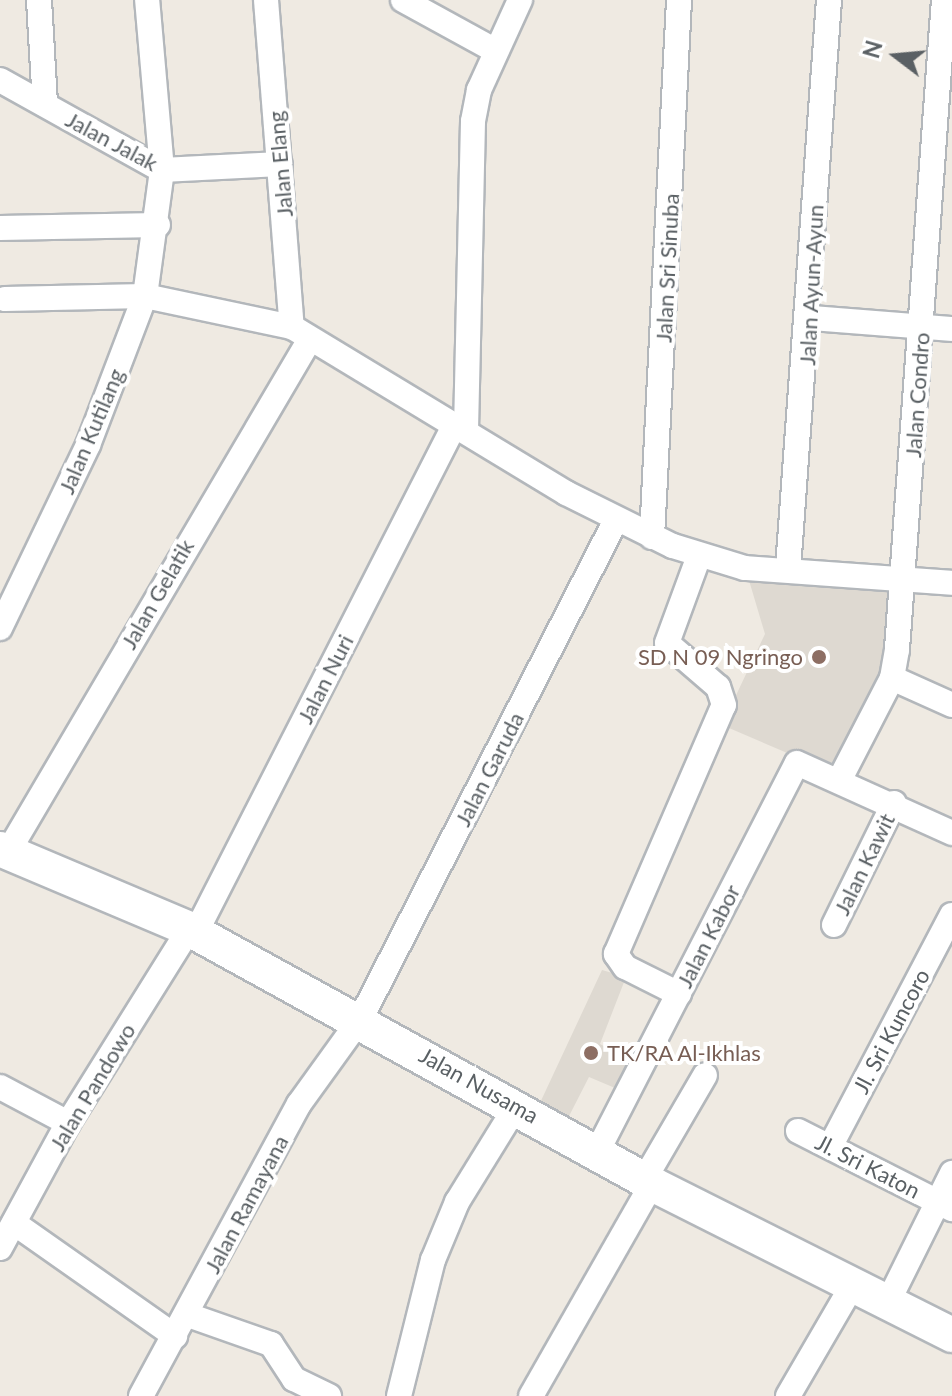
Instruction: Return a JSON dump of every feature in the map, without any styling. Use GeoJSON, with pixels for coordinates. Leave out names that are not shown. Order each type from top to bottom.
{"type":"FeatureCollection","features":[{"type":"Feature","properties":{"kind":"street"},"geometry":{"type":"LineString","coordinates":[[39,0],[45,104]]}},
{"type":"Feature","properties":{"kind":"street","name":"Jalan Kutilang"},"geometry":{"type":"LineString","coordinates":[[0,628],[88,445],[145,296],[158,225],[162,170],[147,0]]}},
{"type":"Feature","properties":{"kind":"street","name":"Jalan Elang"},"geometry":{"type":"LineString","coordinates":[[266,0],[280,164],[301,333]]}},
{"type":"Feature","properties":{"kind":"street"},"geometry":{"type":"LineString","coordinates":[[403,0],[496,51]]}},
{"type":"Feature","properties":{"kind":"street"},"geometry":{"type":"LineString","coordinates":[[460,428],[473,121],[496,51],[520,0]]}},
{"type":"Feature","properties":{"kind":"street","name":"Jalan Sri Sinuba"},"geometry":{"type":"LineString","coordinates":[[652,537],[679,0]]}},
{"type":"Feature","properties":{"kind":"street","name":"Jalan Ayun-Ayun"},"geometry":{"type":"LineString","coordinates":[[788,569],[811,318],[829,0]]}},
{"type":"Feature","properties":{"kind":"street","name":"Jalan Condro"},"geometry":{"type":"LineString","coordinates":[[841,777],[892,678],[904,582],[944,0]]}},
{"type":"Feature","properties":{"kind":"street","name":"Jalan Jalak"},"geometry":{"type":"LineString","coordinates":[[0,80],[162,170],[280,164]]}},
{"type":"Feature","properties":{"kind":"street"},"geometry":{"type":"LineString","coordinates":[[0,228],[158,225]]}},
{"type":"Feature","properties":{"kind":"street"},"geometry":{"type":"LineString","coordinates":[[5,299],[145,296],[301,333],[616,520],[699,556],[904,582],[952,583]]}},
{"type":"Feature","properties":{"kind":"street"},"geometry":{"type":"LineString","coordinates":[[811,318],[952,329]]}},
{"type":"Feature","properties":{"kind":"street","name":"Jalan Gelatik"},"geometry":{"type":"LineString","coordinates":[[4,850],[301,333]]}},
{"type":"Feature","properties":{"kind":"street","name":"Jalan Nuri"},"geometry":{"type":"LineString","coordinates":[[193,930],[460,428]]}},
{"type":"Feature","properties":{"kind":"street","name":"Jalan Garuda"},"geometry":{"type":"LineString","coordinates":[[361,1018],[616,520]]}},
{"type":"Feature","properties":{"kind":"street"},"geometry":{"type":"LineString","coordinates":[[679,994],[625,967],[616,954],[724,705],[718,687],[667,643],[699,556]]}},
{"type":"Feature","properties":{"kind":"street"},"geometry":{"type":"LineString","coordinates":[[892,678],[920,687],[952,705]]}},
{"type":"Feature","properties":{"kind":"street"},"geometry":{"type":"LineString","coordinates":[[920,687],[952,689]]}},
{"type":"Feature","properties":{"kind":"street","name":"Jalan Kabor"},"geometry":{"type":"LineString","coordinates":[[597,1152],[797,763],[841,777]]}},
{"type":"Feature","properties":{"kind":"street"},"geometry":{"type":"LineString","coordinates":[[841,777],[952,833]]}},
{"type":"Feature","properties":{"kind":"street","name":"Jalan Kawit"},"geometry":{"type":"LineString","coordinates":[[834,925],[894,803]]}},
{"type":"Feature","properties":{"kind":"street","name":"Jalan Nusama"},"geometry":{"type":"LineString","coordinates":[[4,850],[193,930],[361,1018],[648,1182],[852,1286],[889,1300],[952,1335]]}},
{"type":"Feature","properties":{"kind":"street","name":"Jl. Sri Kuncoro"},"geometry":{"type":"LineString","coordinates":[[830,1147],[952,915]]}},
{"type":"Feature","properties":{"kind":"street","name":"Jalan Pandowo"},"geometry":{"type":"LineString","coordinates":[[0,1248],[68,1123],[193,930]]}},
{"type":"Feature","properties":{"kind":"street","name":"Jalan Ramayana"},"geometry":{"type":"LineString","coordinates":[[141,1396],[299,1104],[361,1018]]}},
{"type":"Feature","properties":{"kind":"street"},"geometry":{"type":"LineString","coordinates":[[531,1396],[705,1075]]}},
{"type":"Feature","properties":{"kind":"street"},"geometry":{"type":"LineString","coordinates":[[0,1087],[68,1123]]}},
{"type":"Feature","properties":{"kind":"street"},"geometry":{"type":"LineString","coordinates":[[399,1396],[433,1260],[457,1202],[517,1105]]}},
{"type":"Feature","properties":{"kind":"street","name":"Jl. Sri Katon"},"geometry":{"type":"LineString","coordinates":[[798,1131],[945,1206]]}},
{"type":"Feature","properties":{"kind":"street"},"geometry":{"type":"LineString","coordinates":[[889,1300],[945,1206],[952,1173]]}},
{"type":"Feature","properties":{"kind":"street"},"geometry":{"type":"LineString","coordinates":[[14,1223],[181,1325],[271,1344],[294,1379],[329,1396]]}},
{"type":"Feature","properties":{"kind":"street"},"geometry":{"type":"LineString","coordinates":[[788,1396],[852,1286]]}},
{"type":"Feature","properties":{"kind":"shaded area","name":"SD N 09 Ngringo"},"geometry":{"type":"Polygon","coordinates":[[[748,577],[891,589],[882,681],[839,764],[792,755],[722,725],[765,634],[748,577]]]}},
{"type":"Feature","properties":{"kind":"shaded area","name":"TK/RA Al-Ikhlas"},"geometry":{"type":"Polygon","coordinates":[[[602,970],[626,977],[600,1044],[631,1061],[615,1088],[589,1077],[567,1120],[539,1105],[602,970]]]}},
{"type":"Feature","properties":{"kind":"place","name":"SD N 09 Ngringo"},"geometry":{"type":"Point","coordinates":[819,657]}},
{"type":"Feature","properties":{"kind":"place","name":"TK/RA Al-Ikhlas"},"geometry":{"type":"Point","coordinates":[591,1053]}}]}
